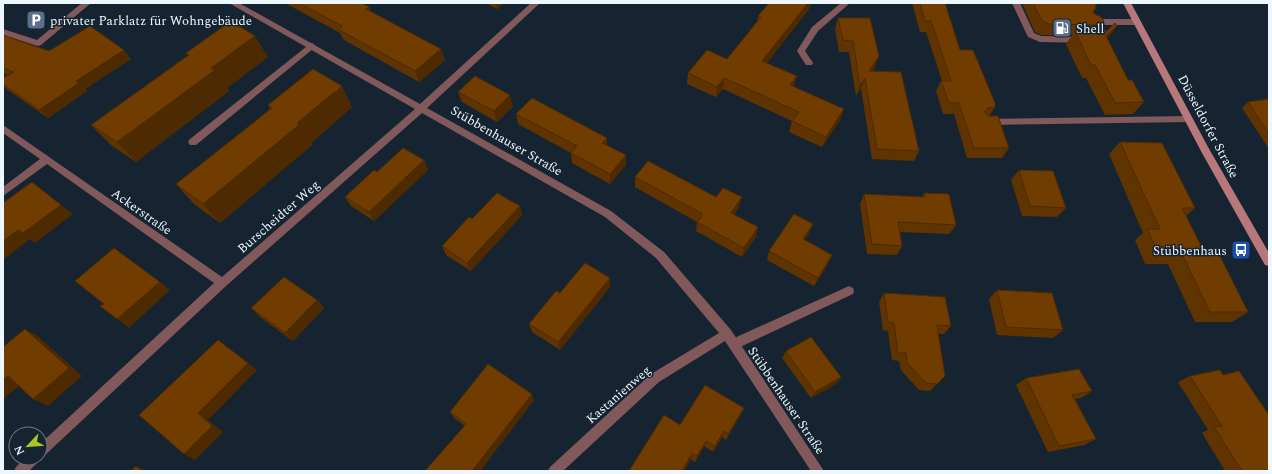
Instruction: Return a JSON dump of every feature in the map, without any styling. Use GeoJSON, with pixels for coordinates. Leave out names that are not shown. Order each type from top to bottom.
{"type":"FeatureCollection","features":[{"type":"Feature","properties":{"kind":"main road","name":"Düsseldorfer Straße"},"geometry":{"type":"LineString","coordinates":[[1127,3],[1189,119],[1269,262]]}},
{"type":"Feature","properties":{"kind":"street"},"geometry":{"type":"LineString","coordinates":[[3,32],[38,44],[87,3]]}},
{"type":"Feature","properties":{"kind":"street","name":"Stübbenhauser Straße"},"geometry":{"type":"LineString","coordinates":[[233,3],[608,214],[660,255],[727,334],[818,471]]}},
{"type":"Feature","properties":{"kind":"street","name":"Burscheidter Weg"},"geometry":{"type":"LineString","coordinates":[[48,445],[222,283],[422,108],[536,3]]}},
{"type":"Feature","properties":{"kind":"street"},"geometry":{"type":"LineString","coordinates":[[809,63],[801,51],[816,29],[846,3]]}},
{"type":"Feature","properties":{"kind":"street"},"geometry":{"type":"LineString","coordinates":[[1016,3],[1031,35],[1040,39],[1095,40],[1102,33],[1093,20],[1137,22]]}},
{"type":"Feature","properties":{"kind":"street"},"geometry":{"type":"LineString","coordinates":[[193,142],[311,46]]}},
{"type":"Feature","properties":{"kind":"street"},"geometry":{"type":"LineString","coordinates":[[983,122],[1189,119]]}},
{"type":"Feature","properties":{"kind":"street","name":"Ackerstraße"},"geometry":{"type":"LineString","coordinates":[[3,128],[222,283]]}},
{"type":"Feature","properties":{"kind":"street"},"geometry":{"type":"LineString","coordinates":[[3,192],[47,159]]}},
{"type":"Feature","properties":{"kind":"street","name":"Stübbenhauser Straße"},"geometry":{"type":"LineString","coordinates":[[734,344],[849,291]]}},
{"type":"Feature","properties":{"kind":"street","name":"Kastanienweg"},"geometry":{"type":"LineString","coordinates":[[554,471],[655,378],[727,334]]}},
{"type":"Feature","properties":{"kind":"building"},"geometry":{"type":"Polygon","coordinates":[[[299,3],[362,3],[369,7],[366,9],[441,49],[415,71],[339,30],[342,26],[299,3]]]}},
{"type":"Feature","properties":{"kind":"building"},"geometry":{"type":"Polygon","coordinates":[[[769,3],[808,3],[762,61],[797,76],[790,85],[844,109],[826,137],[792,121],[799,112],[724,78],[717,87],[688,73],[707,50],[727,59],[761,17],[758,16],[769,3]]]}},
{"type":"Feature","properties":{"kind":"building"},"geometry":{"type":"Polygon","coordinates":[[[920,3],[945,3],[960,50],[973,50],[995,103],[995,107],[988,108],[984,112],[989,116],[998,116],[1009,148],[974,148],[959,103],[949,103],[941,81],[951,81],[931,21],[925,21],[920,3]]]}},
{"type":"Feature","properties":{"kind":"building"},"geometry":{"type":"Polygon","coordinates":[[[1033,3],[1096,3],[1096,8],[1093,11],[1095,15],[1100,16],[1104,21],[1100,25],[1048,24],[1042,21],[1033,3]]]}},
{"type":"Feature","properties":{"kind":"building"},"geometry":{"type":"Polygon","coordinates":[[[838,18],[870,18],[879,56],[869,71],[901,72],[919,151],[877,149],[865,78],[860,85],[853,41],[843,40],[838,18]]]}},
{"type":"Feature","properties":{"kind":"building"},"geometry":{"type":"Polygon","coordinates":[[[231,21],[255,36],[211,68],[215,70],[117,142],[91,125],[189,55],[186,53],[231,21]]]}},
{"type":"Feature","properties":{"kind":"building"},"geometry":{"type":"Polygon","coordinates":[[[1115,23],[1117,26],[1106,36],[1128,80],[1132,80],[1144,102],[1115,103],[1095,65],[1091,65],[1075,31],[1105,32],[1115,23]]]}},
{"type":"Feature","properties":{"kind":"building"},"geometry":{"type":"Polygon","coordinates":[[[90,26],[124,50],[76,81],[79,83],[39,110],[3,84],[3,78],[14,72],[3,68],[3,35],[49,51],[90,26]]]}},
{"type":"Feature","properties":{"kind":"building"},"geometry":{"type":"Polygon","coordinates":[[[313,69],[342,86],[297,123],[300,124],[203,204],[176,184],[272,108],[268,105],[313,69]]]}},
{"type":"Feature","properties":{"kind":"building"},"geometry":{"type":"Polygon","coordinates":[[[475,76],[510,95],[494,111],[458,92],[475,76]]]}},
{"type":"Feature","properties":{"kind":"building"},"geometry":{"type":"Polygon","coordinates":[[[532,98],[607,138],[602,143],[626,155],[610,174],[571,153],[577,146],[516,114],[532,98]]]}},
{"type":"Feature","properties":{"kind":"building"},"geometry":{"type":"Polygon","coordinates":[[[1269,99],[1269,134],[1248,102],[1269,99]]]}},
{"type":"Feature","properties":{"kind":"building"},"geometry":{"type":"Polygon","coordinates":[[[1120,142],[1162,143],[1195,208],[1182,208],[1205,254],[1219,254],[1248,312],[1210,312],[1182,254],[1159,254],[1147,229],[1160,229],[1120,142]]]}},
{"type":"Feature","properties":{"kind":"building"},"geometry":{"type":"Polygon","coordinates":[[[403,148],[424,160],[369,212],[345,197],[374,170],[377,172],[403,148]]]}},
{"type":"Feature","properties":{"kind":"building"},"geometry":{"type":"Polygon","coordinates":[[[648,161],[716,197],[723,188],[742,197],[731,213],[758,227],[744,248],[697,222],[703,214],[635,177],[648,161]]]}},
{"type":"Feature","properties":{"kind":"building"},"geometry":{"type":"Polygon","coordinates":[[[1019,170],[1053,171],[1066,208],[1030,206],[1019,170]]]}},
{"type":"Feature","properties":{"kind":"building"},"geometry":{"type":"Polygon","coordinates":[[[32,182],[61,205],[23,233],[18,230],[3,241],[3,203],[32,182]]]}},
{"type":"Feature","properties":{"kind":"building"},"geometry":{"type":"Polygon","coordinates":[[[497,193],[520,206],[467,263],[442,246],[469,217],[472,219],[497,193]]]}},
{"type":"Feature","properties":{"kind":"building"},"geometry":{"type":"Polygon","coordinates":[[[924,193],[949,194],[956,225],[898,222],[902,246],[872,244],[864,194],[925,197],[924,193]]]}},
{"type":"Feature","properties":{"kind":"building"},"geometry":{"type":"Polygon","coordinates":[[[794,214],[813,224],[803,239],[832,255],[818,278],[769,251],[794,214]]]}},
{"type":"Feature","properties":{"kind":"building"},"geometry":{"type":"Polygon","coordinates":[[[114,248],[160,282],[117,319],[100,306],[104,304],[75,281],[114,248]]]}},
{"type":"Feature","properties":{"kind":"building"},"geometry":{"type":"Polygon","coordinates":[[[585,263],[610,278],[558,342],[529,324],[556,291],[560,293],[585,263]]]}},
{"type":"Feature","properties":{"kind":"building"},"geometry":{"type":"Polygon","coordinates":[[[284,277],[317,300],[285,333],[251,308],[284,277]]]}},
{"type":"Feature","properties":{"kind":"building"},"geometry":{"type":"Polygon","coordinates":[[[997,290],[1052,293],[1063,330],[1006,327],[997,290]]]}},
{"type":"Feature","properties":{"kind":"building"},"geometry":{"type":"Polygon","coordinates":[[[884,293],[945,297],[951,326],[937,325],[945,376],[937,384],[926,383],[907,363],[906,353],[898,353],[894,323],[888,322],[884,293]]]}},
{"type":"Feature","properties":{"kind":"building"},"geometry":{"type":"Polygon","coordinates":[[[25,329],[69,368],[33,399],[8,376],[3,380],[3,347],[25,329]]]}},
{"type":"Feature","properties":{"kind":"building"},"geometry":{"type":"Polygon","coordinates":[[[811,337],[841,377],[815,392],[786,351],[811,337]]]}},
{"type":"Feature","properties":{"kind":"building"},"geometry":{"type":"Polygon","coordinates":[[[218,340],[248,363],[198,413],[212,426],[184,454],[139,415],[218,340]]]}},
{"type":"Feature","properties":{"kind":"building"},"geometry":{"type":"Polygon","coordinates":[[[488,364],[532,394],[472,471],[425,471],[466,424],[450,412],[488,364]]]}},
{"type":"Feature","properties":{"kind":"building"},"geometry":{"type":"Polygon","coordinates":[[[1079,369],[1092,391],[1072,395],[1096,439],[1059,446],[1026,378],[1079,369]]]}},
{"type":"Feature","properties":{"kind":"building"},"geometry":{"type":"Polygon","coordinates":[[[1220,370],[1223,375],[1239,371],[1269,415],[1269,471],[1242,471],[1214,427],[1222,426],[1190,376],[1220,370]]]}},
{"type":"Feature","properties":{"kind":"building"},"geometry":{"type":"Polygon","coordinates":[[[705,385],[744,408],[728,434],[724,431],[715,446],[706,441],[697,456],[692,453],[682,471],[629,471],[664,415],[680,425],[705,385]]]}},
{"type":"Feature","properties":{"kind":"building"},"geometry":{"type":"Polygon","coordinates":[[[136,466],[141,471],[131,471],[136,466]]]}},
{"type":"Feature","properties":{"kind":"place","name":"privater Parklatz für Wohngebäude"},"geometry":{"type":"Point","coordinates":[36,20]}},
{"type":"Feature","properties":{"kind":"place","name":"Shell"},"geometry":{"type":"Point","coordinates":[1062,28]}},
{"type":"Feature","properties":{"kind":"place","name":"Stübbenhaus"},"geometry":{"type":"Point","coordinates":[1241,250]}}]}
